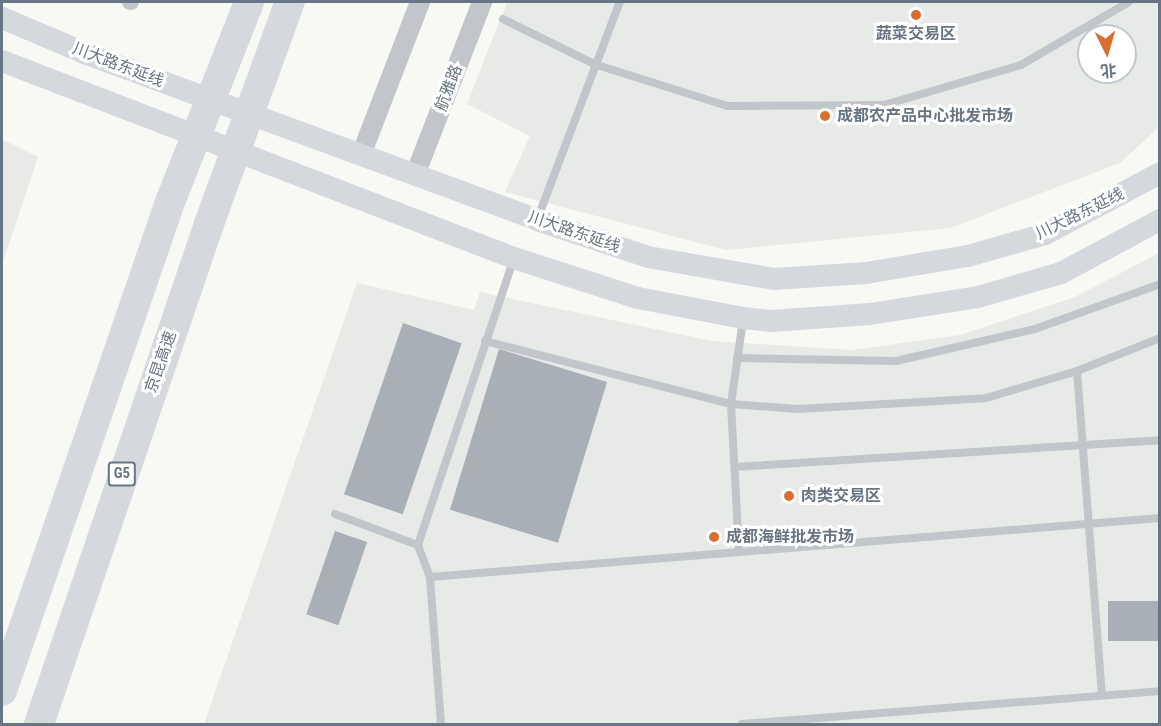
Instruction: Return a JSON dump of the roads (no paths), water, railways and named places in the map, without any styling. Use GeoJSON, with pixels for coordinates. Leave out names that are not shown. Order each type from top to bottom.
{"type":"FeatureCollection","features":[{"type":"Feature","properties":{"kind":"highway"},"geometry":{"type":"LineString","coordinates":[[2,691],[170,202],[249,2]]}},
{"type":"Feature","properties":{"kind":"highway","name":"京昆高速"},"geometry":{"type":"LineString","coordinates":[[39,724],[209,224],[273,43],[290,2]]}},
{"type":"Feature","properties":{"kind":"main road","name":"川大路东延线"},"geometry":{"type":"LineString","coordinates":[[2,18],[87,54],[537,220],[648,257],[774,279],[866,273],[969,256],[1045,234],[1160,174]]}},
{"type":"Feature","properties":{"kind":"main road"},"geometry":{"type":"LineString","coordinates":[[2,61],[514,258],[638,298],[743,318],[771,321],[870,314],[978,297],[1061,273],[1160,220]]}},
{"type":"Feature","properties":{"kind":"street"},"geometry":{"type":"LineString","coordinates":[[361,155],[420,2]]}},
{"type":"Feature","properties":{"kind":"street","name":"航雅路"},"geometry":{"type":"LineString","coordinates":[[415,176],[482,2]]}},
{"type":"Feature","properties":{"kind":"lane"},"geometry":{"type":"LineString","coordinates":[[537,220],[594,64],[621,2]]}},
{"type":"Feature","properties":{"kind":"lane"},"geometry":{"type":"LineString","coordinates":[[503,19],[594,64],[727,106],[884,105],[1022,65],[1129,2]]}},
{"type":"Feature","properties":{"kind":"lane"},"geometry":{"type":"LineString","coordinates":[[441,724],[430,577],[418,545],[514,258]]}},
{"type":"Feature","properties":{"kind":"lane"},"geometry":{"type":"LineString","coordinates":[[737,358],[896,361],[1035,329],[1160,284]]}},
{"type":"Feature","properties":{"kind":"lane"},"geometry":{"type":"LineString","coordinates":[[739,552],[731,404],[743,318]]}},
{"type":"Feature","properties":{"kind":"lane"},"geometry":{"type":"LineString","coordinates":[[485,341],[731,404],[798,409],[986,398],[1077,371],[1160,338]]}},
{"type":"Feature","properties":{"kind":"lane"},"geometry":{"type":"LineString","coordinates":[[1077,371],[1102,695]]}},
{"type":"Feature","properties":{"kind":"lane"},"geometry":{"type":"LineString","coordinates":[[735,467],[1160,440]]}},
{"type":"Feature","properties":{"kind":"lane"},"geometry":{"type":"LineString","coordinates":[[335,514],[418,545]]}},
{"type":"Feature","properties":{"kind":"lane"},"geometry":{"type":"LineString","coordinates":[[430,577],[1160,518]]}},
{"type":"Feature","properties":{"kind":"lane"},"geometry":{"type":"LineString","coordinates":[[742,724],[1160,691]]}},
{"type":"Feature","properties":{"kind":"place","name":"蔬菜交易区"},"geometry":{"type":"Point","coordinates":[916,15]}},
{"type":"Feature","properties":{"kind":"place","name":"成都农产品中心批发市场"},"geometry":{"type":"Point","coordinates":[825,116]}},
{"type":"Feature","properties":{"kind":"place","name":"肉类交易区"},"geometry":{"type":"Point","coordinates":[789,496]}},
{"type":"Feature","properties":{"kind":"place","name":"成都海鲜批发市场"},"geometry":{"type":"Point","coordinates":[714,537]}}]}
